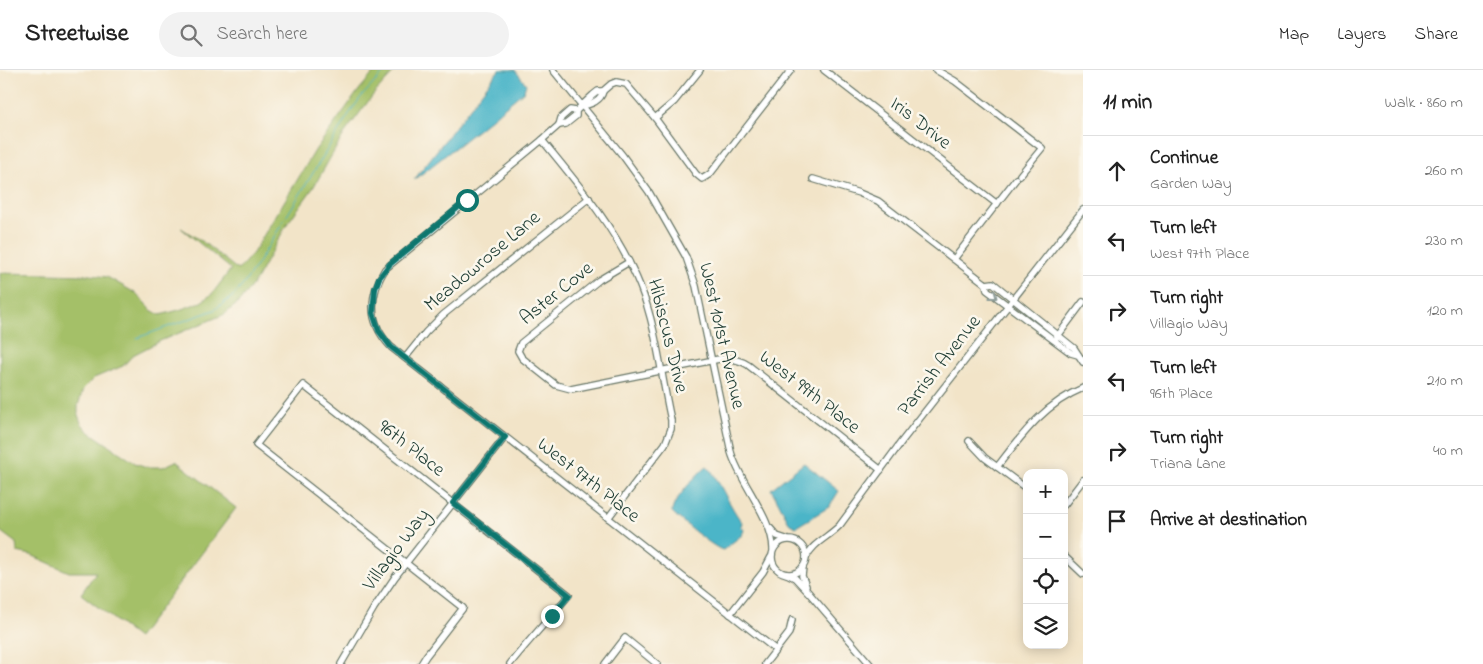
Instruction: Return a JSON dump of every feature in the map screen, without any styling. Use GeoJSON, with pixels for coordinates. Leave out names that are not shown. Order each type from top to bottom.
{"type":"FeatureCollection","features":[{"type":"Feature","properties":{"kind":"street","name":"West 101st Avenue"},"geometry":{"type":"LineString","coordinates":[[553,70],[623,156],[649,192],[689,263],[696,286],[733,458],[767,524],[772,541],[772,553]]}},
{"type":"Feature","properties":{"kind":"street"},"geometry":{"type":"LineString","coordinates":[[655,118],[674,102],[700,70]]}},
{"type":"Feature","properties":{"kind":"street"},"geometry":{"type":"LineString","coordinates":[[542,140],[559,124],[561,118],[570,110],[576,111],[582,106],[592,104],[602,96],[603,91],[611,84],[616,82],[626,84],[655,118],[696,174],[702,179],[710,174],[790,70]]}},
{"type":"Feature","properties":{"kind":"street","name":"Iris Drive"},"geometry":{"type":"LineString","coordinates":[[824,70],[997,204]]}},
{"type":"Feature","properties":{"kind":"street"},"geometry":{"type":"LineString","coordinates":[[936,70],[955,81],[1042,148],[954,259]]}},
{"type":"Feature","properties":{"kind":"street","name":"Hibiscus Drive"},"geometry":{"type":"LineString","coordinates":[[542,140],[589,198],[629,262],[646,304],[670,420],[671,428],[665,444],[608,518]]}},
{"type":"Feature","properties":{"kind":"street","name":"West 97th Place"},"geometry":{"type":"LineString","coordinates":[[542,140],[385,269],[375,288],[373,302],[373,313],[382,336],[391,347],[776,650]]}},
{"type":"Feature","properties":{"kind":"street"},"geometry":{"type":"LineString","coordinates":[[813,179],[859,192],[878,201],[986,284],[987,290],[1010,302]]}},
{"type":"Feature","properties":{"kind":"street","name":"Meadowrose Lane"},"geometry":{"type":"LineString","coordinates":[[405,358],[426,332],[444,314],[589,198]]}},
{"type":"Feature","properties":{"kind":"street","name":"Parrish Avenue"},"geometry":{"type":"LineString","coordinates":[[803,566],[810,550],[840,525],[1010,302],[1083,210]]}},
{"type":"Feature","properties":{"kind":"street","name":"Aster Cove"},"geometry":{"type":"LineString","coordinates":[[522,358],[518,351],[521,343],[599,280],[629,262]]}},
{"type":"Feature","properties":{"kind":"street"},"geometry":{"type":"LineString","coordinates":[[986,284],[993,283],[1010,302],[1056,338],[1071,353],[1078,355],[1083,362]]}},
{"type":"Feature","properties":{"kind":"street"},"geometry":{"type":"LineString","coordinates":[[1056,338],[1083,302]]}},
{"type":"Feature","properties":{"kind":"street","name":"West 99th Place"},"geometry":{"type":"LineString","coordinates":[[522,358],[556,385],[567,388],[712,360],[728,358],[745,363],[881,470]]}},
{"type":"Feature","properties":{"kind":"street","name":"96th Place"},"geometry":{"type":"LineString","coordinates":[[406,563],[256,445],[303,385],[569,595],[530,638],[510,664]]}},
{"type":"Feature","properties":{"kind":"street"},"geometry":{"type":"LineString","coordinates":[[997,467],[1026,429],[1042,413],[1065,397],[1083,388]]}},
{"type":"Feature","properties":{"kind":"street","name":"Villagio Way"},"geometry":{"type":"LineString","coordinates":[[341,664],[374,608],[406,563],[505,437]]}},
{"type":"Feature","properties":{"kind":"street"},"geometry":{"type":"LineString","coordinates":[[969,441],[985,458],[1023,487]]}},
{"type":"Feature","properties":{"kind":"street"},"geometry":{"type":"LineString","coordinates":[[1068,500],[1083,480]]}},
{"type":"Feature","properties":{"kind":"street","name":"West 101st Avenue"},"geometry":{"type":"LineString","coordinates":[[767,524],[777,536],[789,539]]}},
{"type":"Feature","properties":{"kind":"street"},"geometry":{"type":"LineString","coordinates":[[730,614],[768,566],[772,553],[780,541],[789,539],[808,544],[821,541]]}},
{"type":"Feature","properties":{"kind":"street"},"geometry":{"type":"LineString","coordinates":[[797,541],[803,547],[806,558]]}},
{"type":"Feature","properties":{"kind":"street"},"geometry":{"type":"LineString","coordinates":[[772,553],[773,564],[784,573],[795,578],[810,592],[870,664]]}},
{"type":"Feature","properties":{"kind":"street"},"geometry":{"type":"LineString","coordinates":[[1067,559],[1083,574]]}},
{"type":"Feature","properties":{"kind":"street"},"geometry":{"type":"LineString","coordinates":[[406,563],[463,608],[421,664]]}},
{"type":"Feature","properties":{"kind":"street"},"geometry":{"type":"LineString","coordinates":[[760,576],[770,571],[798,572],[803,566]]}},
{"type":"Feature","properties":{"kind":"street"},"geometry":{"type":"LineString","coordinates":[[803,566],[802,577],[810,592]]}},
{"type":"Feature","properties":{"kind":"street"},"geometry":{"type":"LineString","coordinates":[[765,664],[791,629],[792,620]]}},
{"type":"Feature","properties":{"kind":"street"},"geometry":{"type":"LineString","coordinates":[[605,664],[625,638],[657,664]]}},
{"type":"Feature","properties":{"kind":"green space"},"geometry":{"type":"Polygon","coordinates":[[[376,70],[396,70],[373,95],[344,134],[313,188],[287,224],[256,280],[240,301],[225,314],[160,341],[133,355],[123,366],[94,378],[83,389],[78,406],[78,415],[81,423],[88,431],[135,463],[147,467],[163,467],[176,461],[236,508],[138,638],[81,594],[96,572],[69,572],[31,555],[17,552],[16,543],[0,531],[0,273],[107,277],[137,294],[151,310],[160,315],[201,302],[212,294],[231,269],[181,228],[203,242],[238,270],[253,253],[316,149],[376,70]]]}},
{"type":"Feature","properties":{"kind":"water"},"geometry":{"type":"Polygon","coordinates":[[[499,70],[515,70],[526,84],[524,91],[414,180],[499,70]]]}},
{"type":"Feature","properties":{"kind":"water"},"geometry":{"type":"Polygon","coordinates":[[[804,463],[839,491],[829,507],[796,527],[790,524],[771,489],[804,463]]]}},
{"type":"Feature","properties":{"kind":"water"},"geometry":{"type":"Polygon","coordinates":[[[707,466],[742,522],[741,526],[744,530],[742,535],[723,550],[705,540],[672,512],[681,494],[707,466]]]}},
{"type":"Feature","properties":{"kind":"waterway"},"geometry":{"type":"LineString","coordinates":[[137,338],[214,310],[232,297],[258,263],[349,114],[361,97],[386,70]]}},
{"type":"Feature","properties":{"kind":"route"},"geometry":{"type":"LineString","coordinates":[[467,200],[385,269],[375,289],[373,313],[379,331],[391,347],[505,437],[453,503],[569,595],[552,616]]}}]}
